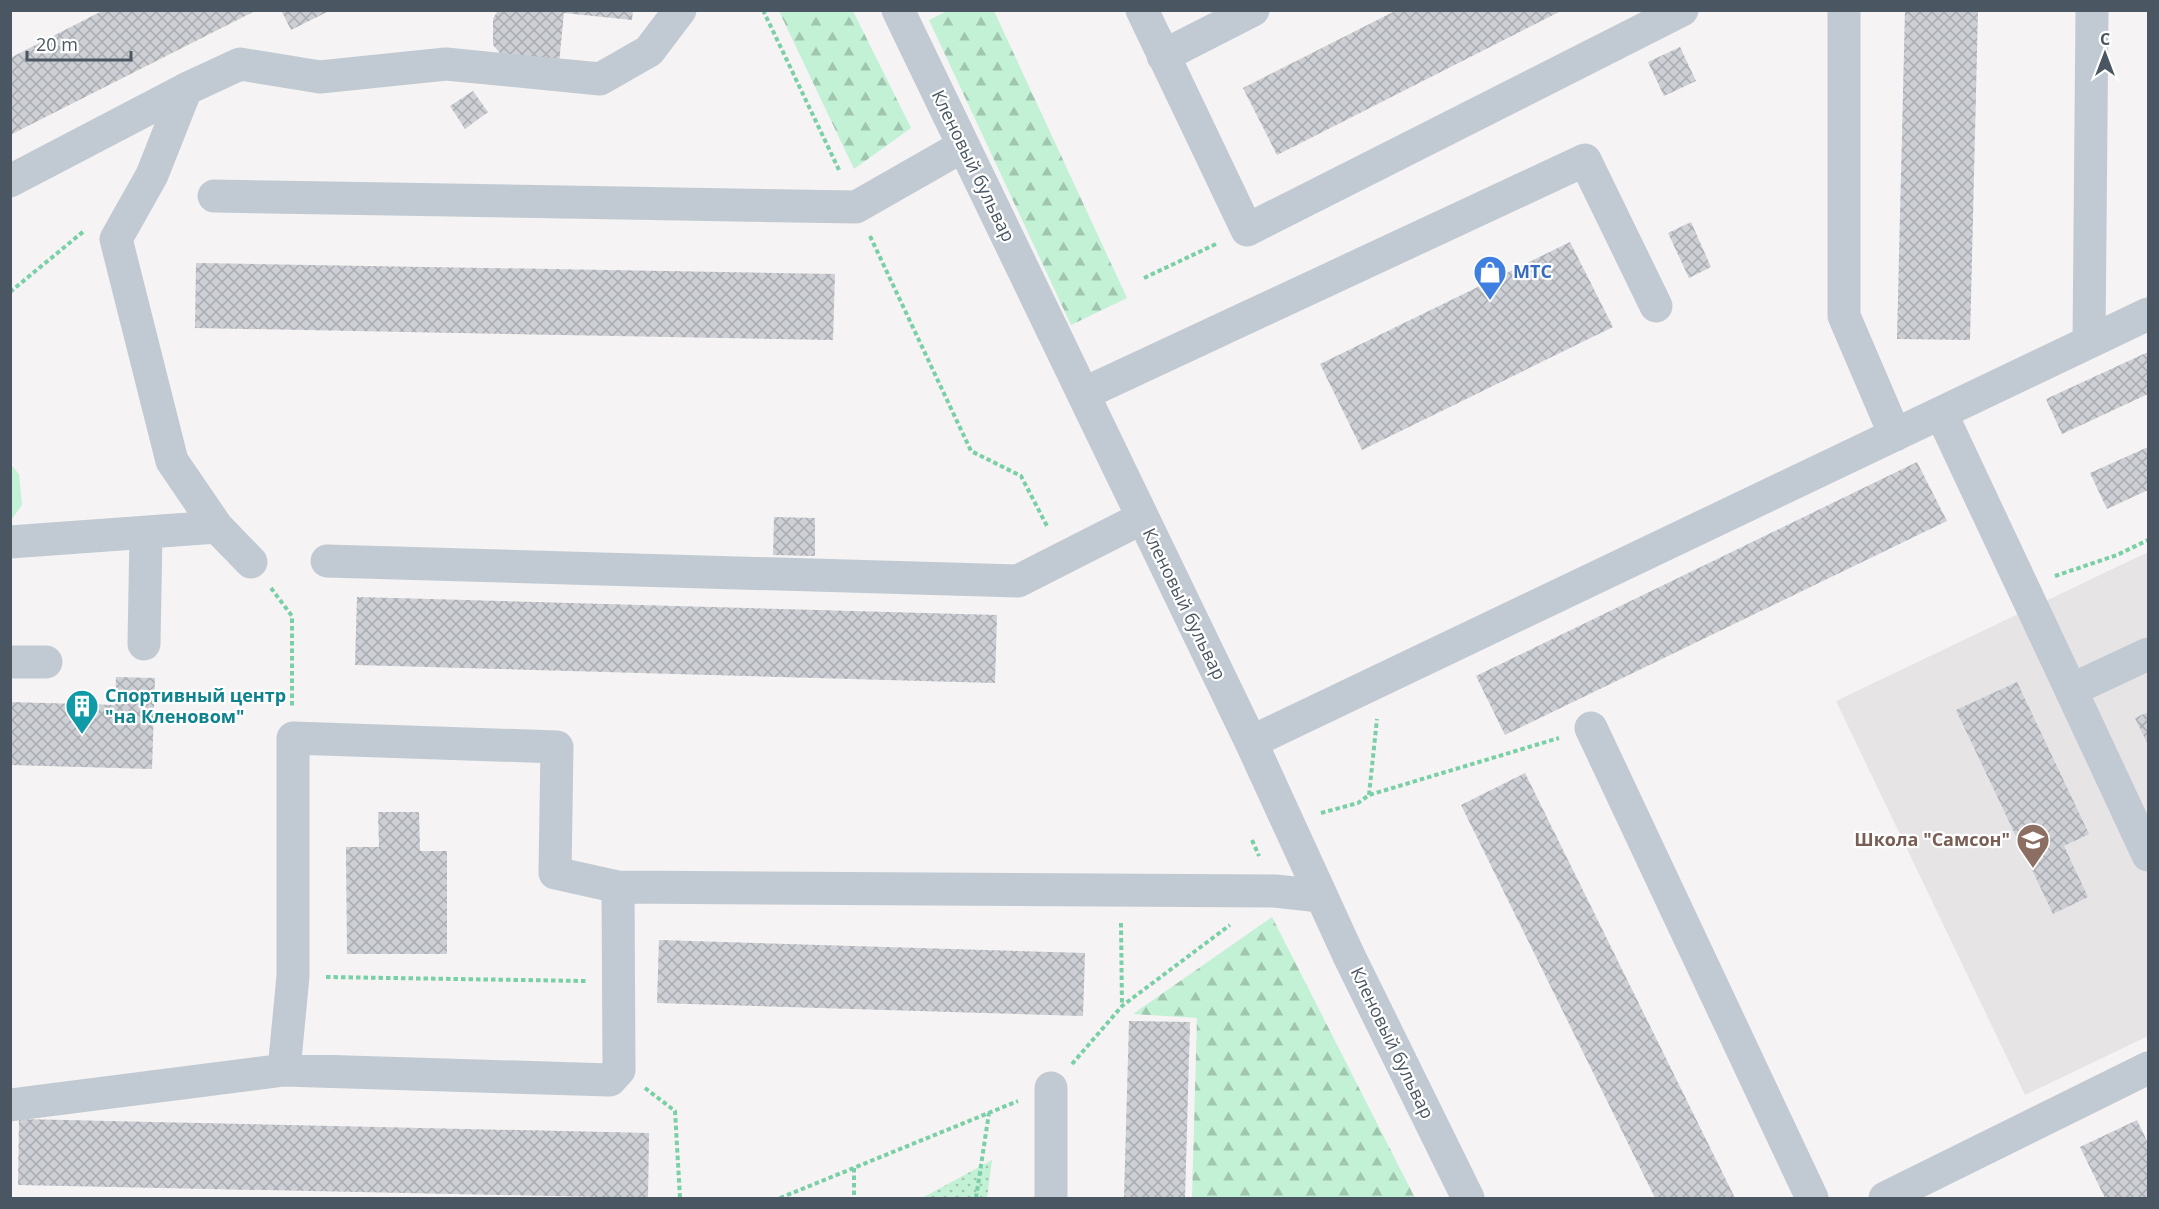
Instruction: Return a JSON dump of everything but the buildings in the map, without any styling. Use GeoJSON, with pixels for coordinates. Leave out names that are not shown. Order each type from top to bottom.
{"type":"FeatureCollection","features":[{"type":"Feature","properties":{"kind":"street"},"geometry":{"type":"LineString","coordinates":[[10,182],[186,89],[240,64],[320,77],[446,64],[600,79],[649,51],[680,10]]}},
{"type":"Feature","properties":{"kind":"street","name":"Кленовый бульвар"},"geometry":{"type":"LineString","coordinates":[[898,10],[1251,742],[1291,826],[1320,896],[1468,1198]]}},
{"type":"Feature","properties":{"kind":"street"},"geometry":{"type":"LineString","coordinates":[[1142,10],[1247,230],[1682,10]]}},
{"type":"Feature","properties":{"kind":"street"},"geometry":{"type":"LineString","coordinates":[[1163,56],[1253,10]]}},
{"type":"Feature","properties":{"kind":"street"},"geometry":{"type":"LineString","coordinates":[[1844,10],[1844,316],[1895,435]]}},
{"type":"Feature","properties":{"kind":"street"},"geometry":{"type":"LineString","coordinates":[[2089,342],[2092,10]]}},
{"type":"Feature","properties":{"kind":"street"},"geometry":{"type":"LineString","coordinates":[[186,89],[152,175],[116,239],[172,460],[217,528],[251,562]]}},
{"type":"Feature","properties":{"kind":"street"},"geometry":{"type":"LineString","coordinates":[[214,196],[856,207],[963,146]]}},
{"type":"Feature","properties":{"kind":"street"},"geometry":{"type":"LineString","coordinates":[[1083,394],[1584,160],[1656,306]]}},
{"type":"Feature","properties":{"kind":"street"},"geometry":{"type":"LineString","coordinates":[[1251,742],[2148,314]]}},
{"type":"Feature","properties":{"kind":"street"},"geometry":{"type":"LineString","coordinates":[[1941,413],[2148,855]]}},
{"type":"Feature","properties":{"kind":"street"},"geometry":{"type":"LineString","coordinates":[[327,561],[1018,581],[1142,518]]}},
{"type":"Feature","properties":{"kind":"street"},"geometry":{"type":"LineString","coordinates":[[10,542],[217,528]]}},
{"type":"Feature","properties":{"kind":"street"},"geometry":{"type":"LineString","coordinates":[[144,644],[146,533]]}},
{"type":"Feature","properties":{"kind":"street"},"geometry":{"type":"LineString","coordinates":[[2071,690],[2148,654]]}},
{"type":"Feature","properties":{"kind":"street"},"geometry":{"type":"LineString","coordinates":[[10,662],[46,662]]}},
{"type":"Feature","properties":{"kind":"street"},"geometry":{"type":"LineString","coordinates":[[1591,728],[1812,1198]]}},
{"type":"Feature","properties":{"kind":"street"},"geometry":{"type":"LineString","coordinates":[[284,1070],[293,976],[293,738],[557,747],[555,873],[618,887],[1275,891],[1320,896]]}},
{"type":"Feature","properties":{"kind":"street"},"geometry":{"type":"LineString","coordinates":[[10,1105],[284,1070],[610,1080],[620,1070],[618,887]]}},
{"type":"Feature","properties":{"kind":"street"},"geometry":{"type":"LineString","coordinates":[[1885,1198],[2148,1068]]}},
{"type":"Feature","properties":{"kind":"street"},"geometry":{"type":"LineString","coordinates":[[1051,1088],[1051,1198]]}},
{"type":"Feature","properties":{"kind":"path"},"geometry":{"type":"LineString","coordinates":[[763,10],[971,451],[1021,476],[1063,558]]}},
{"type":"Feature","properties":{"kind":"path"},"geometry":{"type":"LineString","coordinates":[[1144,278],[1219,243]]}},
{"type":"Feature","properties":{"kind":"path"},"geometry":{"type":"LineString","coordinates":[[2024,588],[2117,555],[2148,540]]}},
{"type":"Feature","properties":{"kind":"path"},"geometry":{"type":"LineString","coordinates":[[251,562],[292,616],[292,693]]}},
{"type":"Feature","properties":{"kind":"path"},"geometry":{"type":"LineString","coordinates":[[1369,795],[1381,679]]}},
{"type":"Feature","properties":{"kind":"path"},"geometry":{"type":"LineString","coordinates":[[1317,814],[1358,803],[1369,795],[1591,728]]}},
{"type":"Feature","properties":{"kind":"path"},"geometry":{"type":"LineString","coordinates":[[780,1198],[1051,1088],[1122,1006],[1275,891],[1252,840]]}},
{"type":"Feature","properties":{"kind":"path"},"geometry":{"type":"LineString","coordinates":[[1120,891],[1122,1006]]}},
{"type":"Feature","properties":{"kind":"path"},"geometry":{"type":"LineString","coordinates":[[293,976],[619,982]]}},
{"type":"Feature","properties":{"kind":"path"},"geometry":{"type":"LineString","coordinates":[[620,1070],[675,1111],[680,1198]]}},
{"type":"Feature","properties":{"kind":"path"},"geometry":{"type":"LineString","coordinates":[[976,1198],[989,1113]]}},
{"type":"Feature","properties":{"kind":"path"},"geometry":{"type":"LineString","coordinates":[[854,1168],[854,1198]]}},
{"type":"Feature","properties":{"kind":"shaded area","name":"Школа \"Самсон\""},"geometry":{"type":"Polygon","coordinates":[[[2148,552],[2148,1036],[2025,1095],[1836,701],[2148,552]]]}},
{"type":"Feature","properties":{"kind":"green space"},"geometry":{"type":"Polygon","coordinates":[[[949,10],[994,11],[1127,298],[1071,325],[929,20],[949,10]]]}},
{"type":"Feature","properties":{"kind":"green space"},"geometry":{"type":"Polygon","coordinates":[[[779,11],[853,11],[911,128],[854,169],[779,11]]]}},
{"type":"Feature","properties":{"kind":"green space"},"geometry":{"type":"Polygon","coordinates":[[[11,465],[19,474],[22,505],[11,520],[11,465]]]}},
{"type":"Feature","properties":{"kind":"green space"},"geometry":{"type":"Polygon","coordinates":[[[1272,917],[1415,1198],[1192,1198],[1197,1018],[1133,1014],[1272,917]]]}},
{"type":"Feature","properties":{"kind":"green space"},"geometry":{"type":"Polygon","coordinates":[[[992,1160],[987,1198],[922,1198],[992,1160]]]}},
{"type":"Feature","properties":{"kind":"place","name":"МТС"},"geometry":{"type":"Point","coordinates":[1490,301]}},
{"type":"Feature","properties":{"kind":"place","name":"Спортивный центр \"на Кленовом\""},"geometry":{"type":"Point","coordinates":[82,735]}},
{"type":"Feature","properties":{"kind":"place","name":"Школа \"Самсон\""},"geometry":{"type":"Point","coordinates":[2033,869]}}]}
